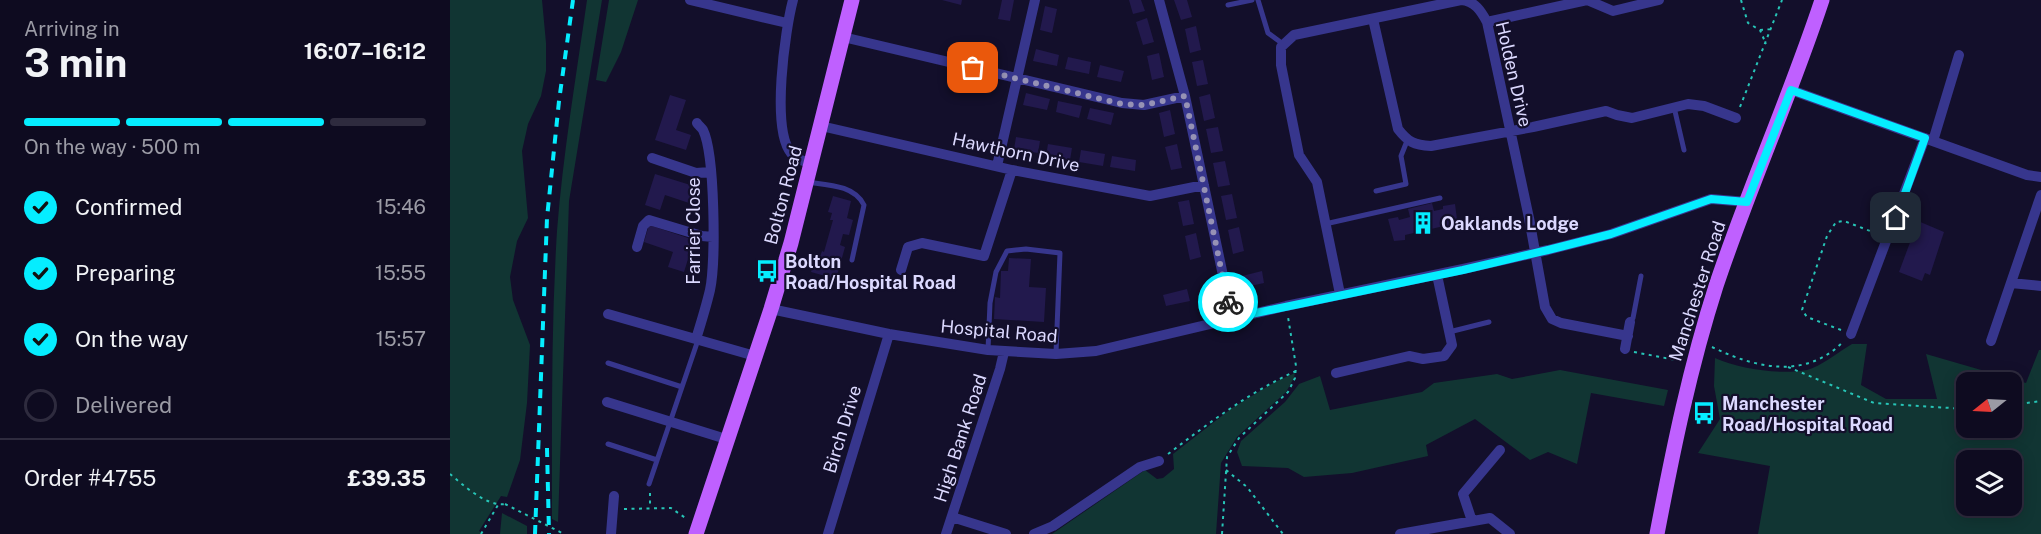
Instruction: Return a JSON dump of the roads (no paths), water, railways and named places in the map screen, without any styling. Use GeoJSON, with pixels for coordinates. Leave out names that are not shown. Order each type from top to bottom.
{"type":"FeatureCollection","features":[{"type":"Feature","properties":{"kind":"main road","name":"Bolton Road"},"geometry":{"type":"LineString","coordinates":[[697,530],[771,309],[812,163],[852,0]]}},
{"type":"Feature","properties":{"kind":"main road","name":"Manchester Road"},"geometry":{"type":"LineString","coordinates":[[1657,534],[1676,432],[1716,287],[1791,90],[1821,0]]}},
{"type":"Feature","properties":{"kind":"street"},"geometry":{"type":"LineString","coordinates":[[690,0],[787,23]]}},
{"type":"Feature","properties":{"kind":"street"},"geometry":{"type":"LineString","coordinates":[[793,0],[783,54],[782,109],[785,142],[789,152],[795,157],[812,163]]}},
{"type":"Feature","properties":{"kind":"street"},"geometry":{"type":"LineString","coordinates":[[997,166],[1035,0]]}},
{"type":"Feature","properties":{"kind":"street"},"geometry":{"type":"LineString","coordinates":[[1159,0],[1185,96],[1232,318]]}},
{"type":"Feature","properties":{"kind":"street","name":"Holden Drive"},"geometry":{"type":"LineString","coordinates":[[1283,44],[1294,35],[1461,0],[1477,6],[1487,22],[1545,307],[1552,319],[1561,323],[1628,336]]}},
{"type":"Feature","properties":{"kind":"street"},"geometry":{"type":"LineString","coordinates":[[1487,22],[1587,0],[1613,11],[1659,0]]}},
{"type":"Feature","properties":{"kind":"street"},"geometry":{"type":"LineString","coordinates":[[1373,18],[1398,129],[1407,141],[1417,146],[1431,146],[1606,111],[1632,118],[1688,104],[1704,106],[1736,118]]}},
{"type":"Feature","properties":{"kind":"street"},"geometry":{"type":"LineString","coordinates":[[843,37],[1122,104],[1144,105],[1185,96]]}},
{"type":"Feature","properties":{"kind":"street"},"geometry":{"type":"LineString","coordinates":[[1283,44],[1280,56],[1281,65],[1299,155],[1317,182],[1340,294]]}},
{"type":"Feature","properties":{"kind":"street"},"geometry":{"type":"LineString","coordinates":[[1851,334],[1929,139],[1959,55]]}},
{"type":"Feature","properties":{"kind":"street"},"geometry":{"type":"LineString","coordinates":[[1791,90],[2027,175],[2041,177]]}},
{"type":"Feature","properties":{"kind":"street","name":"Farrier Close"},"geometry":{"type":"LineString","coordinates":[[697,123],[703,129],[710,172],[712,237],[711,289],[697,339]]}},
{"type":"Feature","properties":{"kind":"street","name":"Hawthorn Drive"},"geometry":{"type":"LineString","coordinates":[[821,126],[1012,170],[1150,196],[1204,185]]}},
{"type":"Feature","properties":{"kind":"street"},"geometry":{"type":"LineString","coordinates":[[651,158],[696,173],[710,172]]}},
{"type":"Feature","properties":{"kind":"street"},"geometry":{"type":"LineString","coordinates":[[901,270],[908,247],[922,243],[984,256],[1012,170]]}},
{"type":"Feature","properties":{"kind":"street"},"geometry":{"type":"LineString","coordinates":[[1991,341],[2041,195]]}},
{"type":"Feature","properties":{"kind":"street","name":"Hospital Road"},"geometry":{"type":"LineString","coordinates":[[771,309],[889,334],[988,350],[1056,354],[1096,351],[1232,318],[1611,234],[1711,199],[1747,202]]}},
{"type":"Feature","properties":{"kind":"street"},"geometry":{"type":"LineString","coordinates":[[637,247],[643,226],[649,220],[712,237]]}},
{"type":"Feature","properties":{"kind":"street"},"geometry":{"type":"LineString","coordinates":[[1336,373],[1409,356],[1423,359],[1444,356],[1452,345],[1437,274]]}},
{"type":"Feature","properties":{"kind":"street"},"geometry":{"type":"LineString","coordinates":[[2011,283],[2041,286]]}},
{"type":"Feature","properties":{"kind":"street"},"geometry":{"type":"LineString","coordinates":[[608,314],[755,356]]}},
{"type":"Feature","properties":{"kind":"street"},"geometry":{"type":"LineString","coordinates":[[1625,349],[1630,322]]}},
{"type":"Feature","properties":{"kind":"street","name":"Birch Drive"},"geometry":{"type":"LineString","coordinates":[[828,534],[889,334]]}},
{"type":"Feature","properties":{"kind":"street","name":"High Bank Road"},"geometry":{"type":"LineString","coordinates":[[946,534],[1004,352]]}},
{"type":"Feature","properties":{"kind":"street"},"geometry":{"type":"LineString","coordinates":[[606,402],[726,439]]}},
{"type":"Feature","properties":{"kind":"street"},"geometry":{"type":"LineString","coordinates":[[1472,521],[1463,494],[1500,450]]}},
{"type":"Feature","properties":{"kind":"street"},"geometry":{"type":"LineString","coordinates":[[1034,534],[1053,526],[1140,466],[1159,461]]}},
{"type":"Feature","properties":{"kind":"street"},"geometry":{"type":"LineString","coordinates":[[610,534],[614,496]]}},
{"type":"Feature","properties":{"kind":"street"},"geometry":{"type":"LineString","coordinates":[[952,517],[1006,534]]}},
{"type":"Feature","properties":{"kind":"street"},"geometry":{"type":"LineString","coordinates":[[1400,534],[1490,518],[1510,534]]}},
{"type":"Feature","properties":{"kind":"lane"},"geometry":{"type":"LineString","coordinates":[[1228,5],[1252,0]]}},
{"type":"Feature","properties":{"kind":"lane"},"geometry":{"type":"LineString","coordinates":[[1258,0],[1268,33],[1283,44]]}},
{"type":"Feature","properties":{"kind":"lane"},"geometry":{"type":"LineString","coordinates":[[1674,107],[1684,150]]}},
{"type":"Feature","properties":{"kind":"lane"},"geometry":{"type":"LineString","coordinates":[[1376,191],[1406,184],[1401,156],[1407,141]]}},
{"type":"Feature","properties":{"kind":"lane"},"geometry":{"type":"LineString","coordinates":[[806,182],[848,189],[860,197],[864,205],[852,260]]}},
{"type":"Feature","properties":{"kind":"lane"},"geometry":{"type":"LineString","coordinates":[[1325,224],[1440,198]]}},
{"type":"Feature","properties":{"kind":"lane"},"geometry":{"type":"LineString","coordinates":[[988,350],[990,303],[996,273],[1007,251],[1026,249],[1060,253],[1056,354]]}},
{"type":"Feature","properties":{"kind":"lane"},"geometry":{"type":"LineString","coordinates":[[1630,322],[1633,318],[1641,276]]}},
{"type":"Feature","properties":{"kind":"lane"},"geometry":{"type":"LineString","coordinates":[[1449,332],[1489,322]]}},
{"type":"Feature","properties":{"kind":"lane"},"geometry":{"type":"LineString","coordinates":[[649,484],[697,339]]}},
{"type":"Feature","properties":{"kind":"lane"},"geometry":{"type":"LineString","coordinates":[[608,363],[682,387]]}},
{"type":"Feature","properties":{"kind":"lane"},"geometry":{"type":"LineString","coordinates":[[608,444],[657,460]]}},
{"type":"Feature","properties":{"kind":"railway"},"geometry":{"type":"LineString","coordinates":[[535,534],[547,218],[559,101],[573,0]]}},
{"type":"Feature","properties":{"kind":"railway"},"geometry":{"type":"LineString","coordinates":[[547,448],[549,534]]}},
{"type":"Feature","properties":{"kind":"place","name":"Oaklands Lodge"},"geometry":{"type":"Point","coordinates":[1423,223]}},
{"type":"Feature","properties":{"kind":"place","name":"Bolton Road/Hospital Road"},"geometry":{"type":"Point","coordinates":[767,271]}},
{"type":"Feature","properties":{"kind":"place","name":"Manchester Road/Hospital Road"},"geometry":{"type":"Point","coordinates":[1704,413]}}]}
